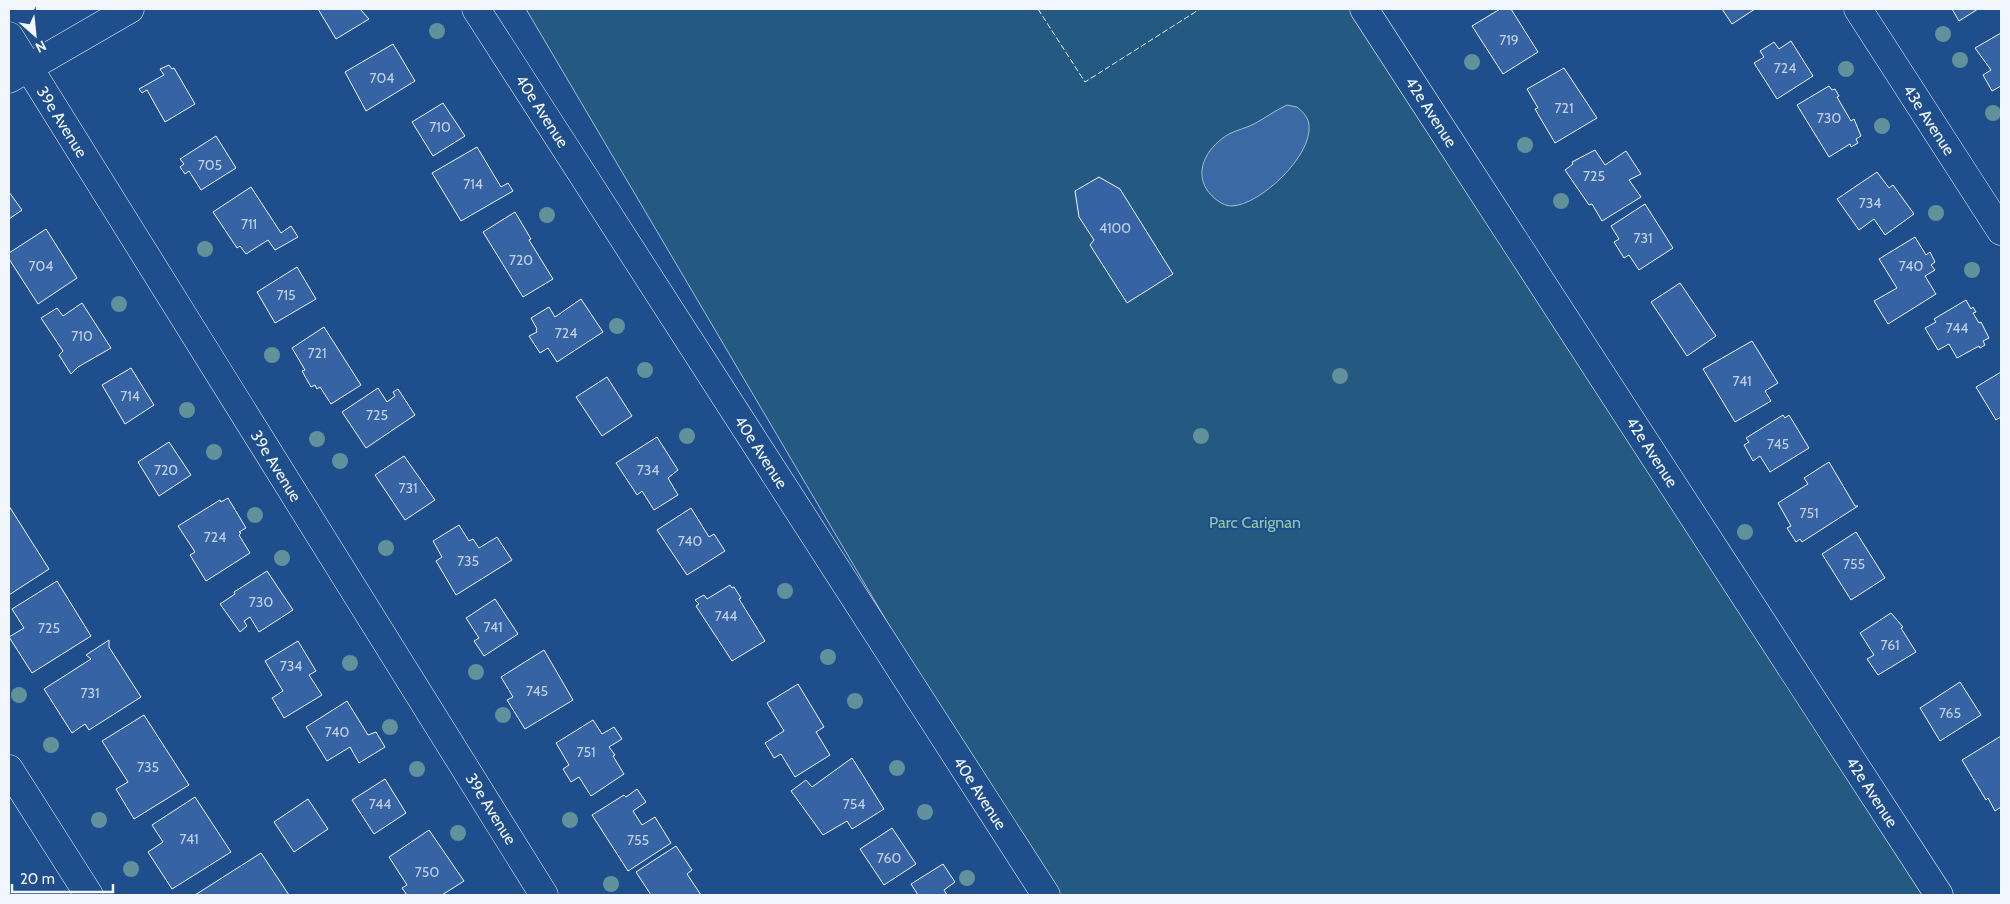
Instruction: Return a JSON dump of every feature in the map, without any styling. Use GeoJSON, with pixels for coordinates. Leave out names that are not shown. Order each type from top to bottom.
{"type":"FeatureCollection","features":[{"type":"Feature","properties":{"kind":"street"},"geometry":{"type":"LineString","coordinates":[[18,74],[130,9]]}},
{"type":"Feature","properties":{"kind":"street","name":"40e Avenue"},"geometry":{"type":"LineString","coordinates":[[476,9],[1046,895]]}},
{"type":"Feature","properties":{"kind":"street","name":"42e Avenue"},"geometry":{"type":"LineString","coordinates":[[1364,9],[1939,895]]}},
{"type":"Feature","properties":{"kind":"street","name":"43e Avenue"},"geometry":{"type":"LineString","coordinates":[[1858,9],[2001,231]]}},
{"type":"Feature","properties":{"kind":"street","name":"39e Avenue"},"geometry":{"type":"LineString","coordinates":[[9,36],[18,74],[544,895]]}},
{"type":"Feature","properties":{"kind":"street"},"geometry":{"type":"LineString","coordinates":[[9,769],[89,895]]}},
{"type":"Feature","properties":{"kind":"green space","name":"Parc Carignan"},"geometry":{"type":"Polygon","coordinates":[[[526,9],[1360,9],[1938,895],[1048,895],[526,9]]]}},
{"type":"Feature","properties":{"kind":"shaded area"},"geometry":{"type":"Polygon","coordinates":[[[1287,105],[1297,107],[1305,115],[1309,123],[1308,138],[1293,164],[1269,188],[1243,204],[1232,206],[1218,201],[1207,190],[1203,182],[1203,166],[1210,151],[1229,134],[1254,124],[1287,105]]]}},
{"type":"Feature","properties":{"kind":"building"},"geometry":{"type":"Polygon","coordinates":[[[318,9],[360,9],[369,19],[336,39],[318,9]]]}},
{"type":"Feature","properties":{"kind":"building"},"geometry":{"type":"Polygon","coordinates":[[[1500,9],[1511,9],[1538,52],[1503,74],[1472,26],[1500,9]]]}},
{"type":"Feature","properties":{"kind":"building"},"geometry":{"type":"Polygon","coordinates":[[[1722,9],[1755,9],[1732,24],[1722,9]]]}},
{"type":"Feature","properties":{"kind":"building"},"geometry":{"type":"Polygon","coordinates":[[[1952,9],[1978,9],[1959,21],[1952,9]]]}},
{"type":"Feature","properties":{"kind":"building"},"geometry":{"type":"Polygon","coordinates":[[[2001,33],[2001,86],[1992,91],[1983,75],[1991,70],[1975,48],[2001,33]]]}},
{"type":"Feature","properties":{"kind":"building"},"geometry":{"type":"Polygon","coordinates":[[[1791,41],[1813,76],[1777,99],[1754,63],[1764,57],[1760,51],[1774,42],[1779,49],[1791,41]]]}},
{"type":"Feature","properties":{"kind":"building"},"geometry":{"type":"Polygon","coordinates":[[[393,44],[415,81],[366,111],[345,72],[393,44]]]}},
{"type":"Feature","properties":{"kind":"building"},"geometry":{"type":"Polygon","coordinates":[[[169,65],[172,69],[174,68],[195,104],[165,122],[147,90],[142,93],[139,89],[164,75],[160,69],[169,65]]]}},
{"type":"Feature","properties":{"kind":"building"},"geometry":{"type":"Polygon","coordinates":[[[1564,68],[1597,118],[1555,143],[1535,109],[1538,108],[1527,89],[1564,68]]]}},
{"type":"Feature","properties":{"kind":"building"},"geometry":{"type":"Polygon","coordinates":[[[1829,86],[1832,90],[1835,89],[1839,96],[1837,97],[1851,121],[1854,119],[1861,136],[1856,139],[1858,143],[1851,147],[1850,144],[1829,157],[1797,105],[1829,86]]]}},
{"type":"Feature","properties":{"kind":"building"},"geometry":{"type":"Polygon","coordinates":[[[443,103],[465,136],[433,156],[412,122],[443,103]]]}},
{"type":"Feature","properties":{"kind":"building"},"geometry":{"type":"Polygon","coordinates":[[[216,136],[236,168],[201,190],[189,171],[185,174],[180,167],[184,164],[180,159],[216,136]]]}},
{"type":"Feature","properties":{"kind":"building"},"geometry":{"type":"Polygon","coordinates":[[[477,147],[501,187],[508,183],[513,191],[461,221],[432,173],[477,147]]]}},
{"type":"Feature","properties":{"kind":"building"},"geometry":{"type":"Polygon","coordinates":[[[1595,150],[1605,165],[1626,151],[1641,174],[1629,180],[1641,197],[1602,221],[1592,204],[1589,205],[1565,170],[1573,164],[1572,162],[1595,150]]]}},
{"type":"Feature","properties":{"kind":"building"},"geometry":{"type":"Polygon","coordinates":[[[1877,172],[1889,188],[1893,185],[1914,214],[1885,235],[1874,219],[1859,230],[1837,199],[1877,172]]]}},
{"type":"Feature","properties":{"kind":"building"},"geometry":{"type":"Polygon","coordinates":[[[1099,177],[1120,189],[1173,274],[1127,303],[1090,245],[1094,240],[1079,217],[1075,191],[1099,177]]]}},
{"type":"Feature","properties":{"kind":"building"},"geometry":{"type":"Polygon","coordinates":[[[251,187],[281,233],[291,226],[298,237],[275,250],[268,240],[246,254],[240,246],[237,248],[213,212],[251,187]]]}},
{"type":"Feature","properties":{"kind":"building"},"geometry":{"type":"Polygon","coordinates":[[[9,192],[22,210],[9,219],[9,192]]]}},
{"type":"Feature","properties":{"kind":"building"},"geometry":{"type":"Polygon","coordinates":[[[1645,204],[1673,248],[1639,270],[1629,255],[1624,258],[1614,242],[1619,239],[1611,226],[1645,204]]]}},
{"type":"Feature","properties":{"kind":"building"},"geometry":{"type":"Polygon","coordinates":[[[515,212],[531,239],[529,240],[553,279],[523,297],[483,232],[515,212]]]}},
{"type":"Feature","properties":{"kind":"building"},"geometry":{"type":"Polygon","coordinates":[[[46,229],[77,278],[38,304],[9,259],[9,253],[46,229]]]}},
{"type":"Feature","properties":{"kind":"building"},"geometry":{"type":"Polygon","coordinates":[[[1915,237],[1926,255],[1930,252],[1935,262],[1931,265],[1935,270],[1925,276],[1936,294],[1888,324],[1874,301],[1897,288],[1879,259],[1915,237]]]}},
{"type":"Feature","properties":{"kind":"building"},"geometry":{"type":"Polygon","coordinates":[[[297,267],[316,299],[275,323],[257,292],[297,267]]]}},
{"type":"Feature","properties":{"kind":"building"},"geometry":{"type":"Polygon","coordinates":[[[1680,283],[1716,336],[1687,356],[1651,302],[1680,283]]]}},
{"type":"Feature","properties":{"kind":"building"},"geometry":{"type":"Polygon","coordinates":[[[581,299],[603,332],[557,362],[548,348],[540,353],[529,336],[537,332],[531,318],[549,307],[555,317],[581,299]]]}},
{"type":"Feature","properties":{"kind":"building"},"geometry":{"type":"Polygon","coordinates":[[[1966,300],[1971,309],[1973,307],[1976,312],[1973,313],[1979,323],[1981,322],[1989,338],[1983,341],[1985,345],[1980,348],[1979,346],[1957,358],[1949,344],[1938,350],[1925,328],[1936,322],[1934,319],[1966,300]]]}},
{"type":"Feature","properties":{"kind":"building"},"geometry":{"type":"Polygon","coordinates":[[[82,303],[111,348],[78,367],[71,374],[59,355],[63,351],[41,318],[57,308],[63,316],[82,303]]]}},
{"type":"Feature","properties":{"kind":"building"},"geometry":{"type":"Polygon","coordinates":[[[324,327],[361,385],[331,404],[320,387],[317,389],[315,385],[311,387],[302,371],[305,370],[292,348],[324,327]]]}},
{"type":"Feature","properties":{"kind":"building"},"geometry":{"type":"Polygon","coordinates":[[[1752,341],[1778,383],[1765,391],[1771,401],[1735,422],[1703,369],[1752,341]]]}},
{"type":"Feature","properties":{"kind":"building"},"geometry":{"type":"Polygon","coordinates":[[[131,368],[154,405],[125,424],[102,385],[131,368]]]}},
{"type":"Feature","properties":{"kind":"building"},"geometry":{"type":"Polygon","coordinates":[[[2001,372],[2001,417],[1996,420],[1976,387],[2001,372]]]}},
{"type":"Feature","properties":{"kind":"building"},"geometry":{"type":"Polygon","coordinates":[[[607,377],[632,416],[602,436],[576,397],[607,377]]]}},
{"type":"Feature","properties":{"kind":"building"},"geometry":{"type":"Polygon","coordinates":[[[378,388],[387,402],[395,396],[393,392],[398,389],[415,415],[366,448],[342,412],[378,388]]]}},
{"type":"Feature","properties":{"kind":"building"},"geometry":{"type":"Polygon","coordinates":[[[1783,415],[1785,418],[1789,415],[1809,448],[1770,472],[1760,456],[1753,461],[1744,445],[1749,442],[1746,438],[1783,415]]]}},
{"type":"Feature","properties":{"kind":"building"},"geometry":{"type":"Polygon","coordinates":[[[657,437],[678,470],[668,478],[678,495],[654,510],[642,491],[637,495],[616,463],[657,437]]]}},
{"type":"Feature","properties":{"kind":"building"},"geometry":{"type":"Polygon","coordinates":[[[169,442],[191,475],[159,496],[138,462],[169,442]]]}},
{"type":"Feature","properties":{"kind":"building"},"geometry":{"type":"Polygon","coordinates":[[[404,456],[435,500],[405,520],[375,475],[404,456]]]}},
{"type":"Feature","properties":{"kind":"building"},"geometry":{"type":"Polygon","coordinates":[[[1829,462],[1855,506],[1858,506],[1802,542],[1800,539],[1796,542],[1787,528],[1791,526],[1778,503],[1808,484],[1804,478],[1829,462]]]}},
{"type":"Feature","properties":{"kind":"building"},"geometry":{"type":"Polygon","coordinates":[[[228,498],[246,528],[239,532],[241,533],[239,535],[250,553],[206,581],[190,555],[195,552],[178,526],[220,500],[221,502],[228,498]]]}},
{"type":"Feature","properties":{"kind":"building"},"geometry":{"type":"Polygon","coordinates":[[[9,506],[49,569],[9,595],[9,506]]]}},
{"type":"Feature","properties":{"kind":"building"},"geometry":{"type":"Polygon","coordinates":[[[691,508],[709,537],[714,534],[725,551],[687,575],[657,530],[691,508]]]}},
{"type":"Feature","properties":{"kind":"building"},"geometry":{"type":"Polygon","coordinates":[[[459,525],[469,541],[473,539],[479,548],[497,537],[512,560],[456,595],[436,561],[442,557],[433,541],[459,525]]]}},
{"type":"Feature","properties":{"kind":"building"},"geometry":{"type":"Polygon","coordinates":[[[1856,532],[1885,578],[1851,600],[1822,554],[1856,532]]]}},
{"type":"Feature","properties":{"kind":"building"},"geometry":{"type":"Polygon","coordinates":[[[267,571],[293,610],[259,632],[250,617],[244,621],[247,626],[240,632],[220,604],[235,594],[234,592],[267,571]]]}},
{"type":"Feature","properties":{"kind":"building"},"geometry":{"type":"Polygon","coordinates":[[[57,581],[91,636],[32,673],[9,637],[24,628],[12,609],[57,581]]]}},
{"type":"Feature","properties":{"kind":"building"},"geometry":{"type":"Polygon","coordinates":[[[730,585],[732,588],[734,587],[741,598],[739,599],[765,641],[732,661],[696,606],[699,604],[695,600],[704,595],[707,599],[730,585]]]}},
{"type":"Feature","properties":{"kind":"building"},"geometry":{"type":"Polygon","coordinates":[[[495,599],[518,634],[484,656],[474,641],[479,638],[466,618],[495,599]]]}},
{"type":"Feature","properties":{"kind":"building"},"geometry":{"type":"Polygon","coordinates":[[[1891,613],[1903,627],[1901,628],[1916,652],[1878,675],[1867,659],[1874,655],[1860,633],[1891,613]]]}},
{"type":"Feature","properties":{"kind":"building"},"geometry":{"type":"Polygon","coordinates":[[[109,640],[109,647],[141,697],[89,730],[85,724],[72,733],[44,689],[91,659],[86,655],[109,640]]]}},
{"type":"Feature","properties":{"kind":"building"},"geometry":{"type":"Polygon","coordinates":[[[298,641],[316,671],[309,675],[322,695],[284,718],[272,698],[283,691],[265,661],[298,641]]]}},
{"type":"Feature","properties":{"kind":"building"},"geometry":{"type":"Polygon","coordinates":[[[544,650],[573,700],[525,729],[507,700],[513,697],[501,677],[544,650]]]}},
{"type":"Feature","properties":{"kind":"building"},"geometry":{"type":"Polygon","coordinates":[[[1960,682],[1981,715],[1940,741],[1920,708],[1960,682]]]}},
{"type":"Feature","properties":{"kind":"building"},"geometry":{"type":"Polygon","coordinates":[[[798,684],[824,727],[816,732],[830,755],[795,777],[781,754],[774,758],[765,743],[784,731],[767,703],[798,684]]]}},
{"type":"Feature","properties":{"kind":"building"},"geometry":{"type":"Polygon","coordinates":[[[347,701],[368,735],[376,732],[385,747],[359,763],[350,747],[327,761],[306,727],[347,701]]]}},
{"type":"Feature","properties":{"kind":"building"},"geometry":{"type":"Polygon","coordinates":[[[144,715],[189,785],[134,819],[116,789],[128,782],[102,741],[144,715]]]}},
{"type":"Feature","properties":{"kind":"building"},"geometry":{"type":"Polygon","coordinates":[[[593,720],[602,734],[614,727],[622,739],[609,747],[624,774],[591,796],[579,777],[571,782],[563,769],[569,765],[556,743],[593,720]]]}},
{"type":"Feature","properties":{"kind":"building"},"geometry":{"type":"Polygon","coordinates":[[[2001,736],[2001,807],[1995,811],[1988,798],[1986,800],[1962,760],[2001,736]]]}},
{"type":"Feature","properties":{"kind":"building"},"geometry":{"type":"Polygon","coordinates":[[[852,758],[884,809],[852,829],[847,821],[823,835],[791,791],[806,780],[812,787],[852,758]]]}},
{"type":"Feature","properties":{"kind":"building"},"geometry":{"type":"Polygon","coordinates":[[[385,779],[406,813],[374,834],[352,800],[385,779]]]}},
{"type":"Feature","properties":{"kind":"building"},"geometry":{"type":"Polygon","coordinates":[[[637,789],[646,802],[633,811],[642,825],[655,817],[671,843],[628,871],[592,815],[637,789]]]}},
{"type":"Feature","properties":{"kind":"building"},"geometry":{"type":"Polygon","coordinates":[[[195,797],[231,852],[172,889],[148,852],[163,842],[152,825],[195,797]]]}},
{"type":"Feature","properties":{"kind":"building"},"geometry":{"type":"Polygon","coordinates":[[[308,799],[328,829],[294,852],[274,822],[308,799]]]}},
{"type":"Feature","properties":{"kind":"building"},"geometry":{"type":"Polygon","coordinates":[[[892,828],[916,864],[884,885],[860,849],[892,828]]]}},
{"type":"Feature","properties":{"kind":"building"},"geometry":{"type":"Polygon","coordinates":[[[429,830],[464,881],[442,895],[407,895],[402,888],[407,885],[389,857],[429,830]]]}},
{"type":"Feature","properties":{"kind":"building"},"geometry":{"type":"Polygon","coordinates":[[[676,846],[692,870],[687,874],[701,895],[651,895],[636,872],[676,846]]]}},
{"type":"Feature","properties":{"kind":"building"},"geometry":{"type":"Polygon","coordinates":[[[261,853],[289,895],[195,895],[261,853]]]}},
{"type":"Feature","properties":{"kind":"building"},"geometry":{"type":"Polygon","coordinates":[[[943,864],[955,882],[944,890],[947,895],[918,895],[911,884],[943,864]]]}},
{"type":"Feature","properties":{"kind":"fence"},"geometry":{"type":"LineString","coordinates":[[1038,9],[1085,82],[1200,9]]}}]}
